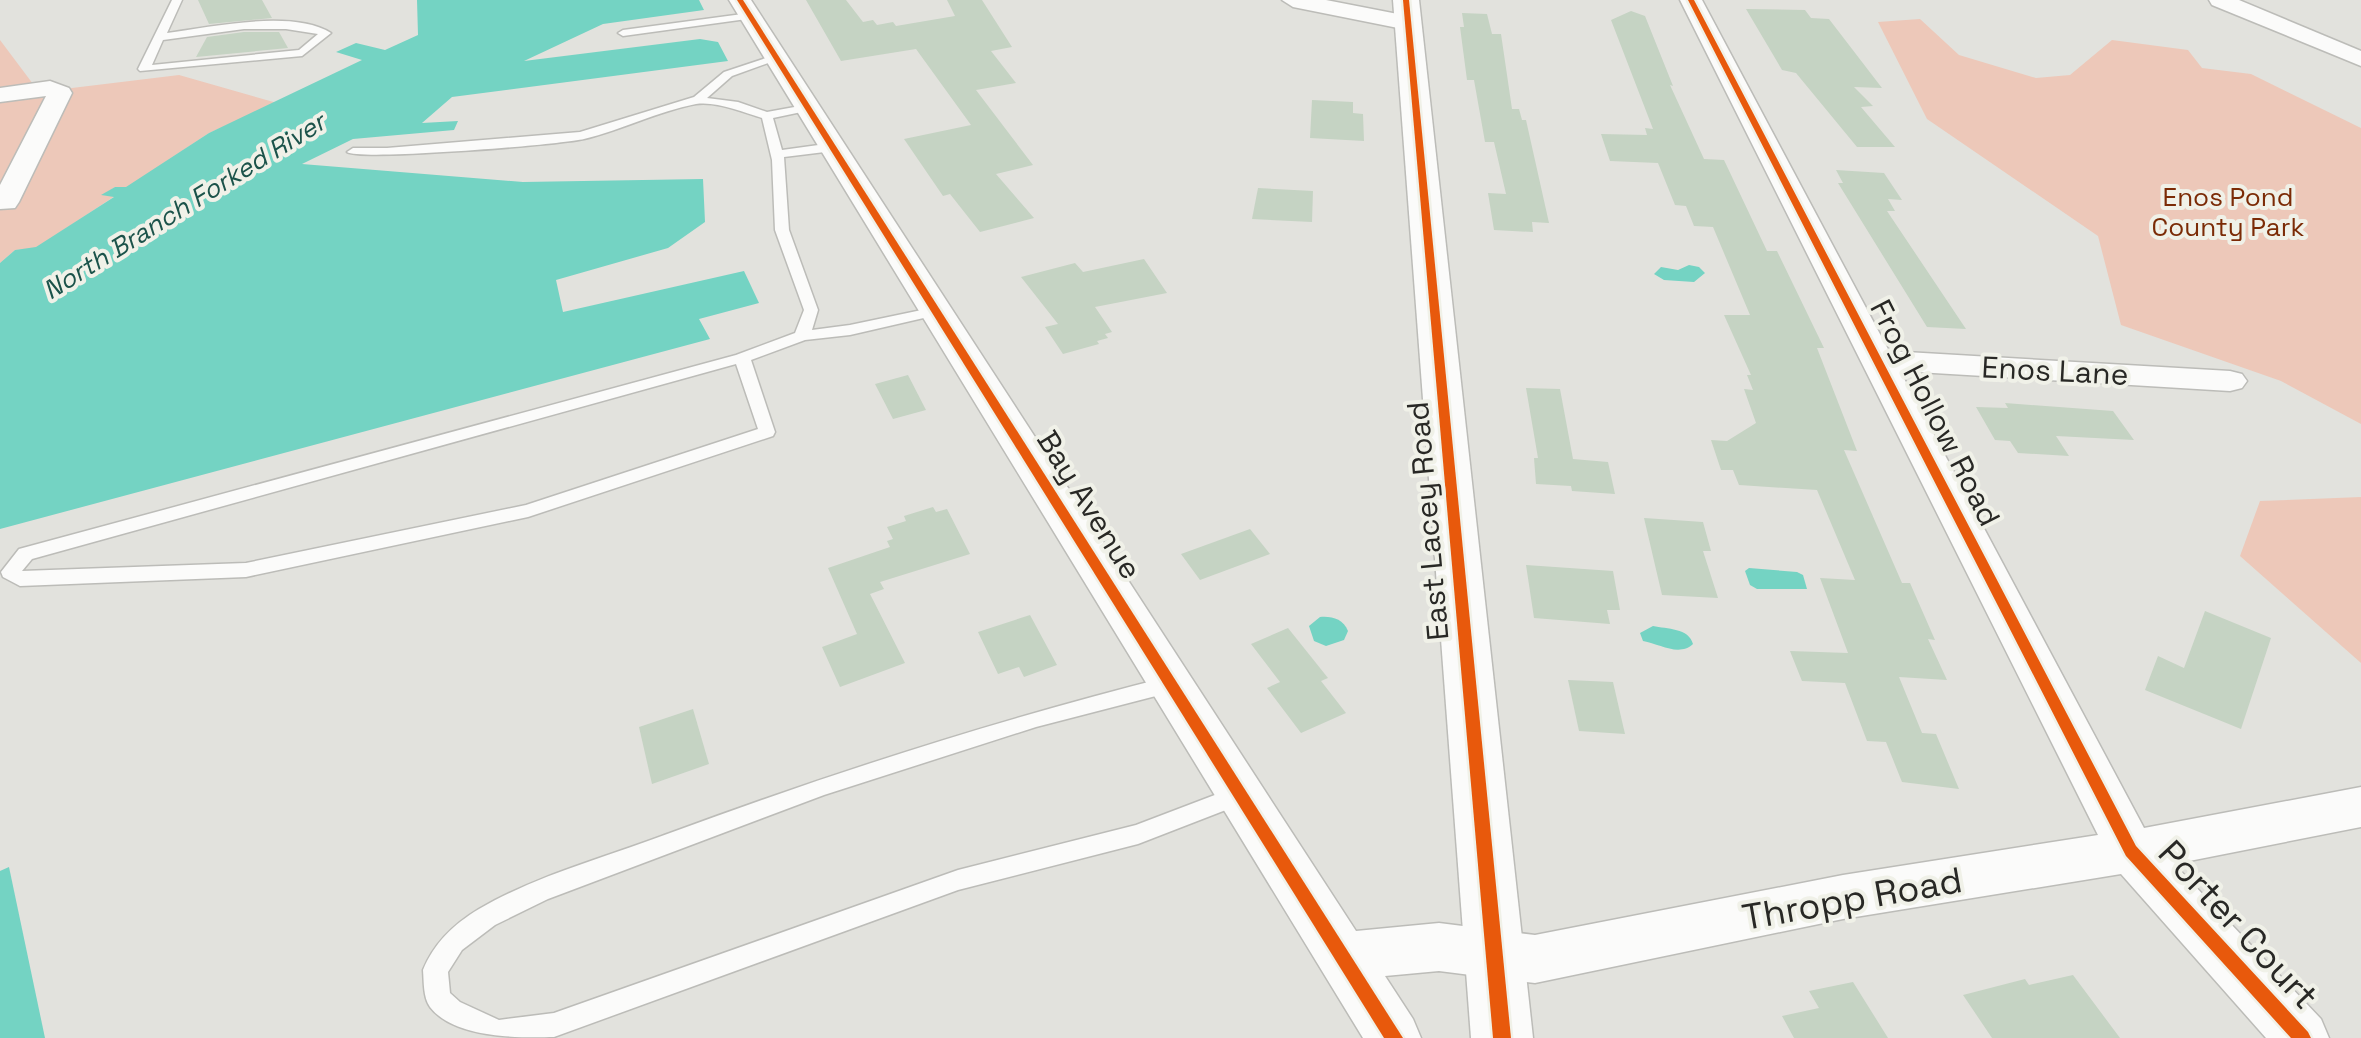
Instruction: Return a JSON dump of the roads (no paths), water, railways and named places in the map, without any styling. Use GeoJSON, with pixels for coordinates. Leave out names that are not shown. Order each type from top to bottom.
{"type":"FeatureCollection","features":[{"type":"Feature","properties":{"kind":"street"},"geometry":{"type":"LineString","coordinates":[[1293,0],[1407,12]]}},
{"type":"Feature","properties":{"kind":"street","name":"Frog Hollow Road"},"geometry":{"type":"LineString","coordinates":[[1691,0],[2131,851]]}},
{"type":"Feature","properties":{"kind":"street"},"geometry":{"type":"LineString","coordinates":[[2220,0],[2361,59]]}},
{"type":"Feature","properties":{"kind":"street","name":"Bay Avenue"},"geometry":{"type":"LineString","coordinates":[[745,8],[1394,1038]]}},
{"type":"Feature","properties":{"kind":"street","name":"East Lacey Road"},"geometry":{"type":"LineString","coordinates":[[1407,12],[1502,1038]]}},
{"type":"Feature","properties":{"kind":"street"},"geometry":{"type":"LineString","coordinates":[[0,95],[50,88],[60,93],[5,202]]}},
{"type":"Feature","properties":{"kind":"street","name":"Enos Lane"},"geometry":{"type":"LineString","coordinates":[[1879,360],[2230,381]]}},
{"type":"Feature","properties":{"kind":"street","name":"Thropp Road"},"geometry":{"type":"LineString","coordinates":[[1343,956],[1439,947],[1535,959],[1843,897],[2131,851],[2361,807]]}},
{"type":"Feature","properties":{"kind":"street","name":"Porter Court"},"geometry":{"type":"LineString","coordinates":[[2131,851],[2302,1038]]}},
{"type":"Feature","properties":{"kind":"lane"},"geometry":{"type":"LineString","coordinates":[[160,37],[259,26],[301,25],[326,33],[302,53],[144,69],[177,0]]}},
{"type":"Feature","properties":{"kind":"lane"},"geometry":{"type":"LineString","coordinates":[[623,33],[745,8]]}},
{"type":"Feature","properties":{"kind":"lane"},"geometry":{"type":"LineString","coordinates":[[353,152],[581,136],[698,100],[728,74],[776,58]]}},
{"type":"Feature","properties":{"kind":"lane"},"geometry":{"type":"LineString","coordinates":[[698,100],[738,106],[766,116],[807,107]]}},
{"type":"Feature","properties":{"kind":"lane"},"geometry":{"type":"LineString","coordinates":[[766,116],[771,124],[777,154],[782,230],[811,310],[802,336]]}},
{"type":"Feature","properties":{"kind":"lane"},"geometry":{"type":"LineString","coordinates":[[777,154],[833,147]]}},
{"type":"Feature","properties":{"kind":"lane"},"geometry":{"type":"LineString","coordinates":[[742,358],[767,432],[528,511],[246,570],[20,579],[10,572],[26,554],[742,358],[802,336],[850,330],[936,311]]}},
{"type":"Feature","properties":{"kind":"lane"},"geometry":{"type":"LineString","coordinates":[[1172,684],[1036,719],[820,787],[540,892],[487,917],[453,942],[435,970],[438,998],[451,1011],[498,1032],[554,1025],[958,880],[1138,834],[1241,794]]}},
{"type":"Feature","properties":{"kind":"water","name":"North Branch Forked River"},"geometry":{"type":"Polygon","coordinates":[[[417,0],[699,0],[704,10],[603,24],[524,61],[700,39],[718,42],[728,61],[452,97],[422,123],[458,121],[454,130],[353,139],[302,164],[523,182],[703,179],[705,222],[668,248],[556,280],[563,312],[744,271],[759,303],[699,319],[710,339],[0,529],[0,263],[15,250],[36,247],[114,197],[101,195],[115,187],[126,187],[209,133],[362,60],[336,52],[356,43],[385,50],[418,35],[417,0]]]}},
{"type":"Feature","properties":{"kind":"water"},"geometry":{"type":"Polygon","coordinates":[[[1689,265],[1699,267],[1705,273],[1694,282],[1664,280],[1654,274],[1661,267],[1678,270],[1689,265]]]}},
{"type":"Feature","properties":{"kind":"water"},"geometry":{"type":"Polygon","coordinates":[[[1749,568],[1797,572],[1803,575],[1807,589],[1757,589],[1750,585],[1745,571],[1749,568]]]}},
{"type":"Feature","properties":{"kind":"water"},"geometry":{"type":"Polygon","coordinates":[[[1320,617],[1340,621],[1348,631],[1344,640],[1326,646],[1314,641],[1309,626],[1320,617]]]}},
{"type":"Feature","properties":{"kind":"water"},"geometry":{"type":"Polygon","coordinates":[[[1653,626],[1682,632],[1693,644],[1676,650],[1643,641],[1640,633],[1653,626]]]}},
{"type":"Feature","properties":{"kind":"water"},"geometry":{"type":"Polygon","coordinates":[[[9,867],[45,1038],[0,1038],[0,871],[9,867]]]}},
{"type":"Feature","properties":{"kind":"park label","name":"Enos Pond County Park"},"geometry":{"type":"Point","coordinates":[2228,212]}}]}
